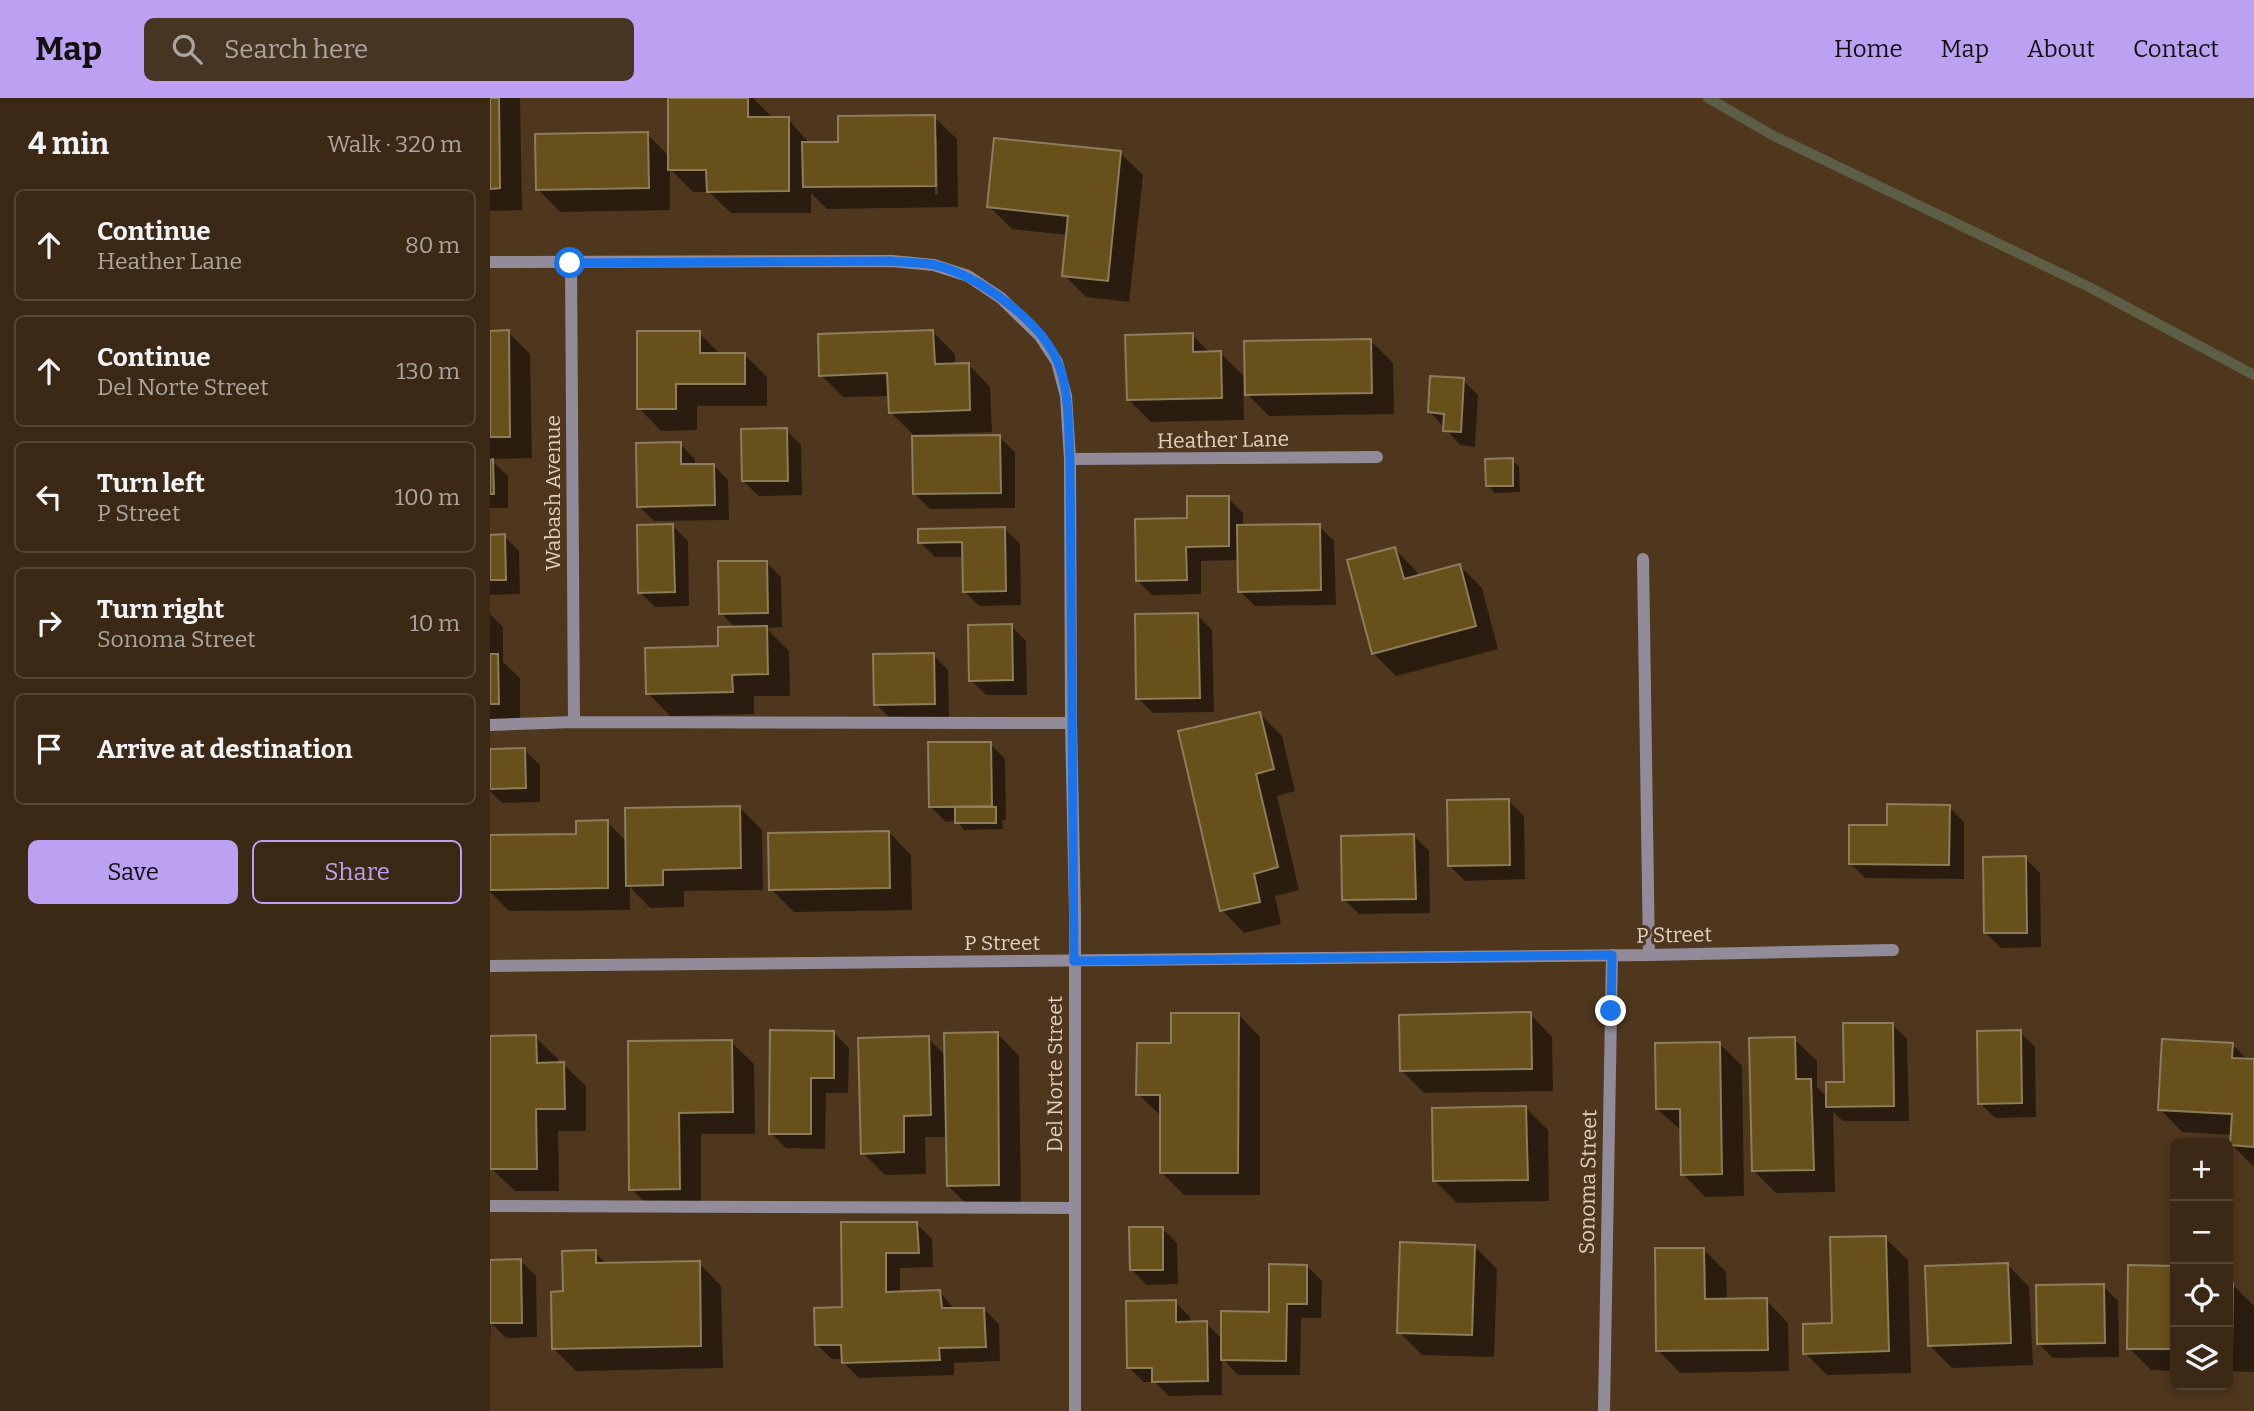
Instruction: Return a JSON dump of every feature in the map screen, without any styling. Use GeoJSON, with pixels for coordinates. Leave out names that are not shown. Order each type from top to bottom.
{"type":"FeatureCollection","features":[{"type":"Feature","properties":{"kind":"street","name":"Del Norte Street"},"geometry":{"type":"LineString","coordinates":[[570,263],[892,261],[934,265],[968,276],[1001,298],[1040,336],[1058,362],[1066,396],[1070,459],[1075,1411]]}},
{"type":"Feature","properties":{"kind":"street"},"geometry":{"type":"LineString","coordinates":[[490,262],[570,263]]}},
{"type":"Feature","properties":{"kind":"street","name":"Wabash Avenue"},"geometry":{"type":"LineString","coordinates":[[570,263],[574,722]]}},
{"type":"Feature","properties":{"kind":"street","name":"Heather Lane"},"geometry":{"type":"LineString","coordinates":[[1070,459],[1377,457]]}},
{"type":"Feature","properties":{"kind":"street"},"geometry":{"type":"LineString","coordinates":[[1643,559],[1649,955]]}},
{"type":"Feature","properties":{"kind":"street"},"geometry":{"type":"LineString","coordinates":[[490,725],[574,722],[1071,723]]}},
{"type":"Feature","properties":{"kind":"street","name":"P Street"},"geometry":{"type":"LineString","coordinates":[[490,966],[1649,955],[1893,950]]}},
{"type":"Feature","properties":{"kind":"street","name":"Sonoma Street"},"geometry":{"type":"LineString","coordinates":[[1604,1411],[1612,955]]}},
{"type":"Feature","properties":{"kind":"street"},"geometry":{"type":"LineString","coordinates":[[490,1206],[1075,1208]]}},
{"type":"Feature","properties":{"kind":"building"},"geometry":{"type":"Polygon","coordinates":[[[490,98],[499,98],[500,188],[490,189],[490,98]]]}},
{"type":"Feature","properties":{"kind":"building"},"geometry":{"type":"Polygon","coordinates":[[[668,98],[748,98],[748,117],[789,117],[789,191],[707,192],[706,170],[668,170],[668,98]]]}},
{"type":"Feature","properties":{"kind":"building"},"geometry":{"type":"Polygon","coordinates":[[[935,115],[936,186],[803,187],[802,142],[838,142],[838,116],[935,115]]]}},
{"type":"Feature","properties":{"kind":"building"},"geometry":{"type":"Polygon","coordinates":[[[648,132],[649,188],[536,190],[535,134],[648,132]]]}},
{"type":"Feature","properties":{"kind":"building"},"geometry":{"type":"Polygon","coordinates":[[[994,138],[1121,151],[1108,281],[1062,276],[1068,216],[987,207],[994,138]]]}},
{"type":"Feature","properties":{"kind":"building"},"geometry":{"type":"Polygon","coordinates":[[[509,330],[510,437],[490,437],[490,331],[509,330]]]}},
{"type":"Feature","properties":{"kind":"building"},"geometry":{"type":"Polygon","coordinates":[[[933,330],[935,364],[969,363],[970,410],[889,413],[887,373],[819,376],[818,334],[933,330]]]}},
{"type":"Feature","properties":{"kind":"building"},"geometry":{"type":"Polygon","coordinates":[[[637,331],[700,331],[700,353],[745,353],[745,384],[676,384],[676,409],[637,409],[637,331]]]}},
{"type":"Feature","properties":{"kind":"building"},"geometry":{"type":"Polygon","coordinates":[[[1193,333],[1193,352],[1221,351],[1222,398],[1127,400],[1125,335],[1193,333]]]}},
{"type":"Feature","properties":{"kind":"building"},"geometry":{"type":"Polygon","coordinates":[[[1371,339],[1372,393],[1245,395],[1244,341],[1371,339]]]}},
{"type":"Feature","properties":{"kind":"building"},"geometry":{"type":"Polygon","coordinates":[[[1430,376],[1464,378],[1461,432],[1443,431],[1444,414],[1428,412],[1430,376]]]}},
{"type":"Feature","properties":{"kind":"building"},"geometry":{"type":"Polygon","coordinates":[[[787,428],[788,481],[742,481],[741,429],[787,428]]]}},
{"type":"Feature","properties":{"kind":"building"},"geometry":{"type":"Polygon","coordinates":[[[1000,435],[1001,493],[913,494],[912,436],[1000,435]]]}},
{"type":"Feature","properties":{"kind":"building"},"geometry":{"type":"Polygon","coordinates":[[[681,442],[681,464],[714,464],[715,505],[637,507],[636,443],[681,442]]]}},
{"type":"Feature","properties":{"kind":"building"},"geometry":{"type":"Polygon","coordinates":[[[1513,458],[1513,486],[1486,486],[1485,459],[1513,458]]]}},
{"type":"Feature","properties":{"kind":"building"},"geometry":{"type":"Polygon","coordinates":[[[493,459],[494,494],[490,494],[490,460],[493,459]]]}},
{"type":"Feature","properties":{"kind":"building"},"geometry":{"type":"Polygon","coordinates":[[[1187,496],[1229,496],[1229,546],[1186,547],[1187,580],[1136,581],[1135,519],[1187,518],[1187,496]]]}},
{"type":"Feature","properties":{"kind":"building"},"geometry":{"type":"Polygon","coordinates":[[[673,524],[675,592],[638,593],[637,525],[673,524]]]}},
{"type":"Feature","properties":{"kind":"building"},"geometry":{"type":"Polygon","coordinates":[[[1320,524],[1321,590],[1238,592],[1237,525],[1320,524]]]}},
{"type":"Feature","properties":{"kind":"building"},"geometry":{"type":"Polygon","coordinates":[[[1005,527],[1006,591],[963,592],[962,542],[918,543],[918,529],[1005,527]]]}},
{"type":"Feature","properties":{"kind":"building"},"geometry":{"type":"Polygon","coordinates":[[[505,534],[506,580],[490,580],[490,535],[505,534]]]}},
{"type":"Feature","properties":{"kind":"building"},"geometry":{"type":"Polygon","coordinates":[[[1395,547],[1404,579],[1460,564],[1476,626],[1372,654],[1347,560],[1395,547]]]}},
{"type":"Feature","properties":{"kind":"building"},"geometry":{"type":"Polygon","coordinates":[[[718,561],[767,561],[768,613],[719,614],[718,561]]]}},
{"type":"Feature","properties":{"kind":"building"},"geometry":{"type":"Polygon","coordinates":[[[1198,613],[1200,698],[1136,699],[1135,614],[1198,613]]]}},
{"type":"Feature","properties":{"kind":"building"},"geometry":{"type":"Polygon","coordinates":[[[1012,624],[1013,680],[969,681],[968,625],[1012,624]]]}},
{"type":"Feature","properties":{"kind":"building"},"geometry":{"type":"Polygon","coordinates":[[[767,626],[768,674],[732,675],[733,692],[646,694],[645,648],[718,646],[718,627],[767,626]]]}},
{"type":"Feature","properties":{"kind":"building"},"geometry":{"type":"Polygon","coordinates":[[[934,653],[935,704],[874,705],[873,654],[934,653]]]}},
{"type":"Feature","properties":{"kind":"building"},"geometry":{"type":"Polygon","coordinates":[[[490,654],[498,654],[499,704],[490,704],[490,654]]]}},
{"type":"Feature","properties":{"kind":"building"},"geometry":{"type":"Polygon","coordinates":[[[1260,712],[1274,769],[1256,774],[1278,867],[1254,874],[1260,902],[1220,911],[1178,731],[1260,712]]]}},
{"type":"Feature","properties":{"kind":"building"},"geometry":{"type":"Polygon","coordinates":[[[928,742],[991,742],[992,806],[929,807],[928,742]]]}},
{"type":"Feature","properties":{"kind":"building"},"geometry":{"type":"Polygon","coordinates":[[[525,748],[526,788],[490,789],[490,749],[525,748]]]}},
{"type":"Feature","properties":{"kind":"building"},"geometry":{"type":"Polygon","coordinates":[[[1509,799],[1510,865],[1448,866],[1447,800],[1509,799]]]}},
{"type":"Feature","properties":{"kind":"building"},"geometry":{"type":"Polygon","coordinates":[[[1887,804],[1950,805],[1949,865],[1849,864],[1849,825],[1887,825],[1887,804]]]}},
{"type":"Feature","properties":{"kind":"building"},"geometry":{"type":"Polygon","coordinates":[[[740,806],[741,868],[663,870],[663,885],[626,886],[625,808],[740,806]]]}},
{"type":"Feature","properties":{"kind":"building"},"geometry":{"type":"Polygon","coordinates":[[[955,807],[996,807],[996,823],[955,823],[955,807]]]}},
{"type":"Feature","properties":{"kind":"building"},"geometry":{"type":"Polygon","coordinates":[[[608,820],[608,888],[490,890],[490,835],[576,834],[576,821],[608,820]]]}},
{"type":"Feature","properties":{"kind":"building"},"geometry":{"type":"Polygon","coordinates":[[[889,831],[890,888],[769,890],[768,833],[889,831]]]}},
{"type":"Feature","properties":{"kind":"building"},"geometry":{"type":"Polygon","coordinates":[[[1414,834],[1416,899],[1342,900],[1341,836],[1414,834]]]}},
{"type":"Feature","properties":{"kind":"building"},"geometry":{"type":"Polygon","coordinates":[[[2026,856],[2027,933],[1984,933],[1983,857],[2026,856]]]}},
{"type":"Feature","properties":{"kind":"building"},"geometry":{"type":"Polygon","coordinates":[[[1531,1012],[1532,1069],[1400,1071],[1399,1015],[1531,1012]]]}},
{"type":"Feature","properties":{"kind":"building"},"geometry":{"type":"Polygon","coordinates":[[[1171,1013],[1239,1013],[1238,1173],[1160,1173],[1160,1095],[1136,1095],[1137,1043],[1171,1043],[1171,1013]]]}},
{"type":"Feature","properties":{"kind":"building"},"geometry":{"type":"Polygon","coordinates":[[[1843,1023],[1893,1023],[1894,1106],[1826,1107],[1826,1082],[1844,1082],[1843,1023]]]}},
{"type":"Feature","properties":{"kind":"building"},"geometry":{"type":"Polygon","coordinates":[[[770,1030],[834,1031],[834,1078],[811,1078],[811,1134],[769,1134],[770,1030]]]}},
{"type":"Feature","properties":{"kind":"building"},"geometry":{"type":"Polygon","coordinates":[[[2021,1030],[2022,1103],[1978,1104],[1977,1031],[2021,1030]]]}},
{"type":"Feature","properties":{"kind":"building"},"geometry":{"type":"Polygon","coordinates":[[[998,1032],[999,1185],[947,1186],[944,1033],[998,1032]]]}},
{"type":"Feature","properties":{"kind":"building"},"geometry":{"type":"Polygon","coordinates":[[[536,1035],[537,1063],[564,1062],[565,1109],[536,1109],[537,1169],[490,1169],[490,1036],[536,1035]]]}},
{"type":"Feature","properties":{"kind":"building"},"geometry":{"type":"Polygon","coordinates":[[[929,1036],[931,1115],[904,1116],[904,1152],[861,1154],[858,1038],[929,1036]]]}},
{"type":"Feature","properties":{"kind":"building"},"geometry":{"type":"Polygon","coordinates":[[[1795,1037],[1796,1079],[1811,1079],[1814,1170],[1752,1171],[1749,1038],[1795,1037]]]}},
{"type":"Feature","properties":{"kind":"building"},"geometry":{"type":"Polygon","coordinates":[[[2162,1039],[2233,1043],[2232,1058],[2254,1059],[2254,1147],[2233,1145],[2233,1138],[2230,1138],[2232,1114],[2158,1110],[2162,1039]]]}},
{"type":"Feature","properties":{"kind":"building"},"geometry":{"type":"Polygon","coordinates":[[[732,1040],[733,1112],[679,1113],[680,1189],[629,1190],[628,1041],[732,1040]]]}},
{"type":"Feature","properties":{"kind":"building"},"geometry":{"type":"Polygon","coordinates":[[[1720,1042],[1722,1174],[1681,1175],[1680,1109],[1656,1109],[1655,1043],[1720,1042]]]}},
{"type":"Feature","properties":{"kind":"building"},"geometry":{"type":"Polygon","coordinates":[[[1526,1106],[1528,1180],[1433,1181],[1432,1108],[1526,1106]]]}},
{"type":"Feature","properties":{"kind":"building"},"geometry":{"type":"Polygon","coordinates":[[[841,1222],[917,1222],[919,1253],[886,1253],[886,1292],[940,1290],[942,1308],[984,1308],[986,1347],[939,1348],[940,1360],[842,1363],[841,1345],[815,1345],[814,1308],[842,1307],[841,1222]]]}},
{"type":"Feature","properties":{"kind":"building"},"geometry":{"type":"Polygon","coordinates":[[[1129,1227],[1163,1227],[1163,1270],[1130,1270],[1129,1227]]]}},
{"type":"Feature","properties":{"kind":"building"},"geometry":{"type":"Polygon","coordinates":[[[1886,1236],[1889,1351],[1803,1354],[1803,1324],[1832,1323],[1830,1237],[1886,1236]]]}},
{"type":"Feature","properties":{"kind":"building"},"geometry":{"type":"Polygon","coordinates":[[[1400,1242],[1475,1245],[1472,1335],[1397,1333],[1400,1242]]]}},
{"type":"Feature","properties":{"kind":"building"},"geometry":{"type":"Polygon","coordinates":[[[1655,1248],[1704,1248],[1705,1299],[1767,1298],[1768,1350],[1656,1351],[1655,1248]]]}},
{"type":"Feature","properties":{"kind":"building"},"geometry":{"type":"Polygon","coordinates":[[[596,1250],[596,1263],[700,1261],[701,1346],[552,1349],[551,1292],[563,1291],[562,1251],[596,1250]]]}},
{"type":"Feature","properties":{"kind":"building"},"geometry":{"type":"Polygon","coordinates":[[[521,1259],[522,1323],[490,1323],[490,1260],[521,1259]]]}},
{"type":"Feature","properties":{"kind":"building"},"geometry":{"type":"Polygon","coordinates":[[[2008,1263],[2011,1343],[1928,1346],[1925,1266],[2008,1263]]]}},
{"type":"Feature","properties":{"kind":"building"},"geometry":{"type":"Polygon","coordinates":[[[1269,1264],[1307,1265],[1307,1304],[1287,1304],[1286,1361],[1221,1360],[1221,1311],[1269,1312],[1269,1264]]]}},
{"type":"Feature","properties":{"kind":"building"},"geometry":{"type":"Polygon","coordinates":[[[2128,1265],[2170,1266],[2170,1349],[2127,1349],[2128,1265]]]}},
{"type":"Feature","properties":{"kind":"building"},"geometry":{"type":"Polygon","coordinates":[[[2104,1284],[2105,1343],[2037,1344],[2036,1285],[2104,1284]]]}},
{"type":"Feature","properties":{"kind":"building"},"geometry":{"type":"Polygon","coordinates":[[[1176,1300],[1176,1322],[1207,1321],[1208,1381],[1152,1382],[1152,1368],[1127,1368],[1126,1301],[1176,1300]]]}},
{"type":"Feature","properties":{"kind":"waterway"},"geometry":{"type":"LineString","coordinates":[[1708,98],[1772,135],[2089,287],[2254,375]]}},
{"type":"Feature","properties":{"kind":"route"},"geometry":{"type":"LineString","coordinates":[[570,263],[892,261],[934,265],[968,276],[1001,298],[1040,336],[1058,362],[1066,396],[1070,459],[1074,961],[1612,955],[1611,1011]]}}]}
